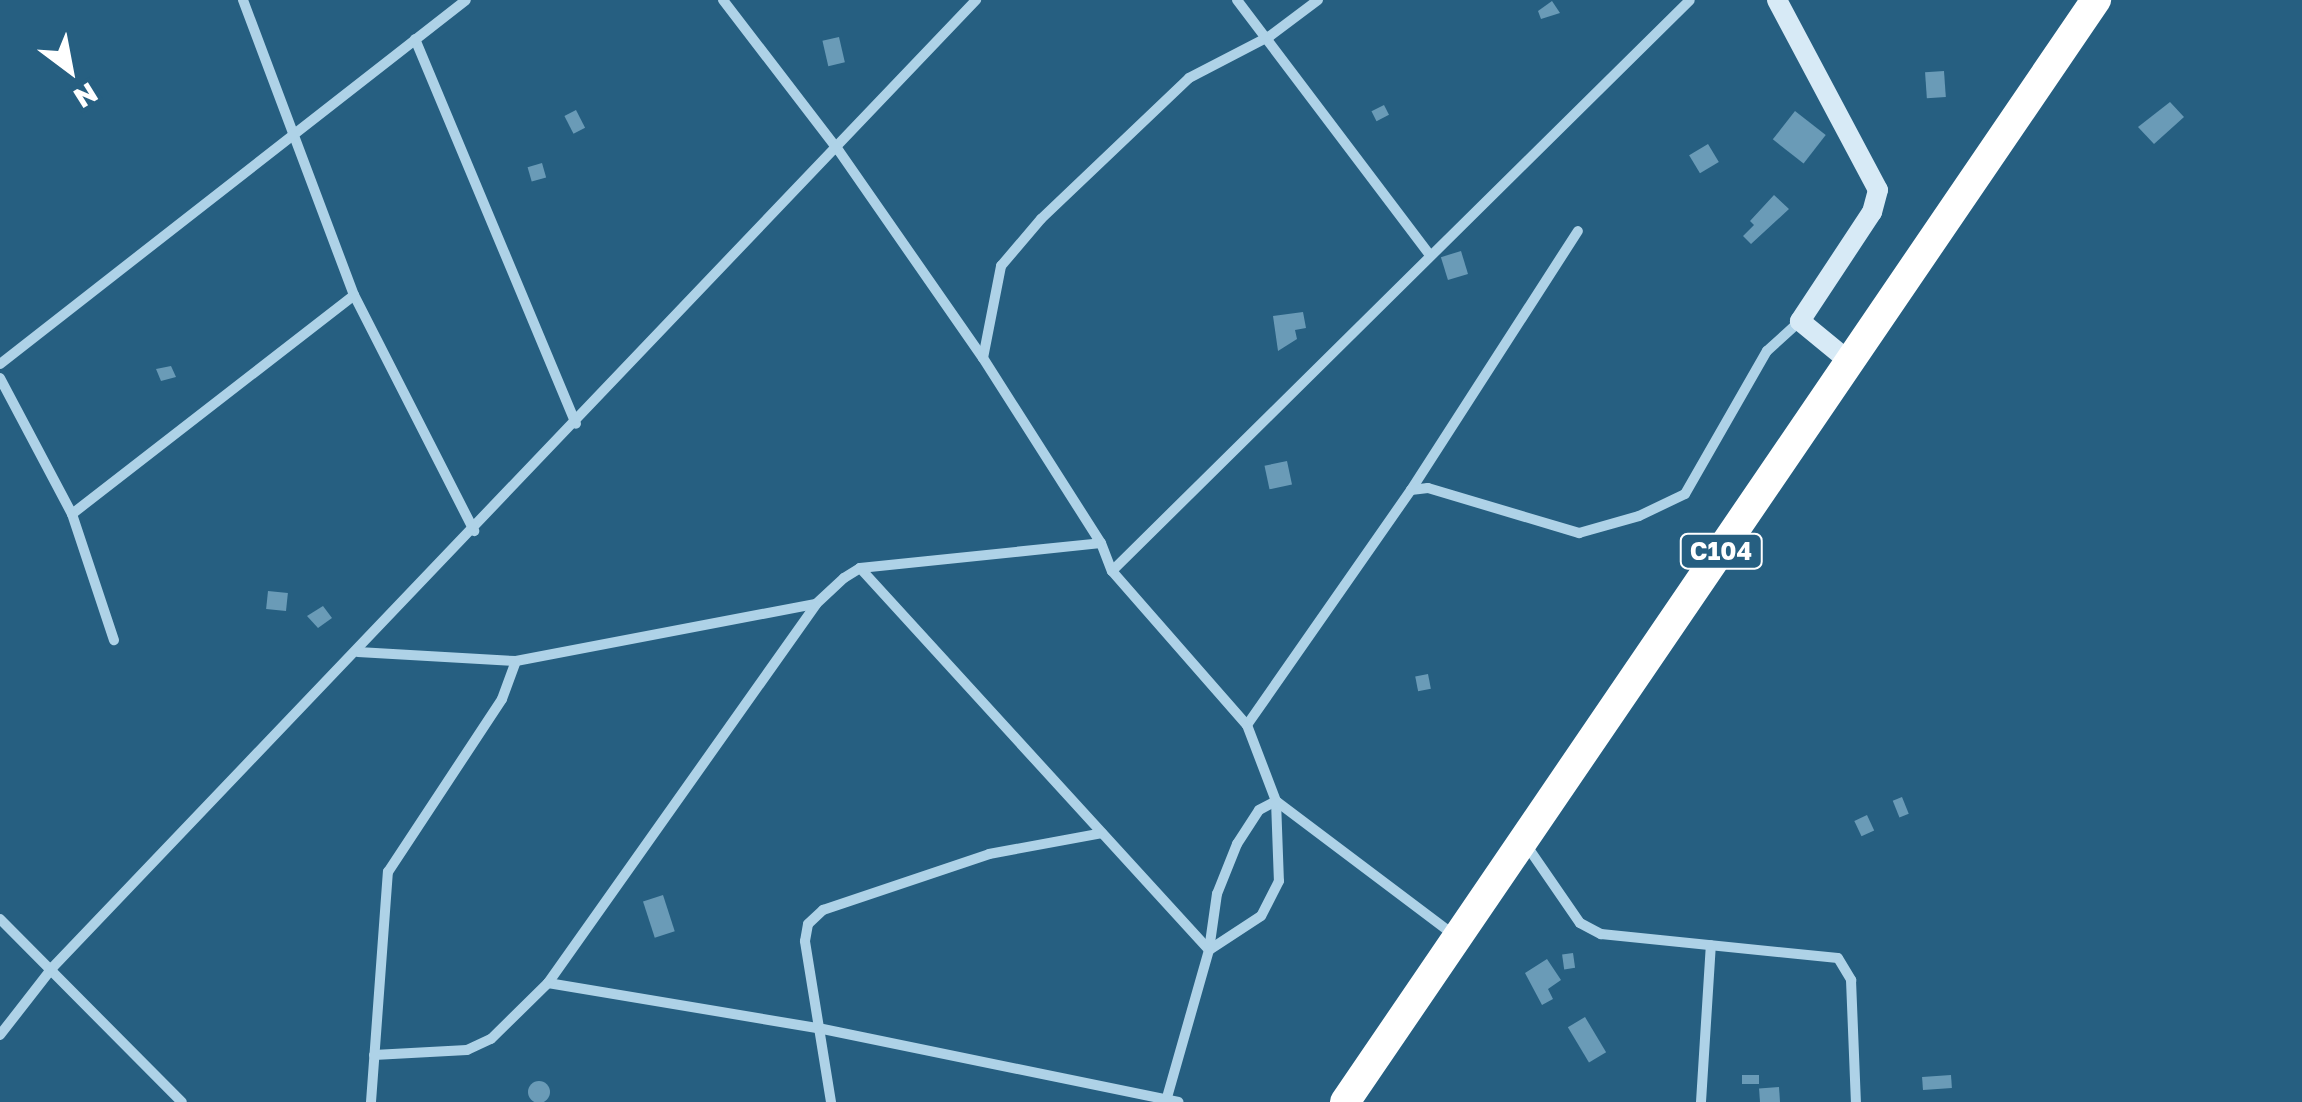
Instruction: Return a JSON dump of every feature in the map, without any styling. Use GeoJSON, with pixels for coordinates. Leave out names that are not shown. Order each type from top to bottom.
{"type":"FeatureCollection","features":[{"type":"Feature","properties":{"kind":"highway","name":"C104"},"geometry":{"type":"LineString","coordinates":[[1345,1102],[2096,0]]}},
{"type":"Feature","properties":{"kind":"street"},"geometry":{"type":"LineString","coordinates":[[243,0],[354,296],[474,531]]}},
{"type":"Feature","properties":{"kind":"street"},"geometry":{"type":"LineString","coordinates":[[0,364],[466,0]]}},
{"type":"Feature","properties":{"kind":"street"},"geometry":{"type":"LineString","coordinates":[[722,0],[839,150],[983,358],[1101,543],[1112,571],[1247,725],[1276,801],[1279,882],[1261,916],[1208,950]]}},
{"type":"Feature","properties":{"kind":"street"},"geometry":{"type":"LineString","coordinates":[[0,1035],[53,967],[839,150],[976,0]]}},
{"type":"Feature","properties":{"kind":"street"},"geometry":{"type":"LineString","coordinates":[[1238,0],[1270,36],[1430,255]]}},
{"type":"Feature","properties":{"kind":"street"},"geometry":{"type":"LineString","coordinates":[[983,358],[1001,266],[1041,219],[1189,78],[1270,36],[1318,0]]}},
{"type":"Feature","properties":{"kind":"street"},"geometry":{"type":"LineString","coordinates":[[1112,571],[1690,0]]}},
{"type":"Feature","properties":{"kind":"street"},"geometry":{"type":"LineString","coordinates":[[1411,490],[1428,488],[1578,533],[1639,516],[1685,494],[1767,351],[1800,320],[1872,212],[1878,190],[1777,0]]}},
{"type":"Feature","properties":{"kind":"street"},"geometry":{"type":"LineString","coordinates":[[415,40],[576,424]]}},
{"type":"Feature","properties":{"kind":"street"},"geometry":{"type":"LineString","coordinates":[[1247,725],[1411,490],[1578,231]]}},
{"type":"Feature","properties":{"kind":"street"},"geometry":{"type":"LineString","coordinates":[[72,514],[354,296]]}},
{"type":"Feature","properties":{"kind":"street"},"geometry":{"type":"LineString","coordinates":[[1800,320],[1850,362]]}},
{"type":"Feature","properties":{"kind":"street"},"geometry":{"type":"LineString","coordinates":[[0,378],[72,514],[114,640]]}},
{"type":"Feature","properties":{"kind":"street"},"geometry":{"type":"LineString","coordinates":[[374,1055],[467,1050],[491,1039],[548,982],[816,604],[860,568],[1101,543]]}},
{"type":"Feature","properties":{"kind":"street"},"geometry":{"type":"LineString","coordinates":[[860,568],[1208,950]]}},
{"type":"Feature","properties":{"kind":"street"},"geometry":{"type":"LineString","coordinates":[[358,652],[516,661],[816,604]]}},
{"type":"Feature","properties":{"kind":"street"},"geometry":{"type":"LineString","coordinates":[[371,1102],[388,872],[502,699],[516,661]]}},
{"type":"Feature","properties":{"kind":"street"},"geometry":{"type":"LineString","coordinates":[[1276,801],[1458,938]]}},
{"type":"Feature","properties":{"kind":"street"},"geometry":{"type":"LineString","coordinates":[[548,982],[818,1028],[1137,1097],[1173,1099],[1217,894],[1237,844],[1259,810],[1276,801]]}},
{"type":"Feature","properties":{"kind":"street"},"geometry":{"type":"LineString","coordinates":[[831,1102],[805,941],[808,924],[823,910],[989,854],[1102,833]]}},
{"type":"Feature","properties":{"kind":"street"},"geometry":{"type":"LineString","coordinates":[[1524,841],[1587,928],[1845,964],[1856,1102]]}},
{"type":"Feature","properties":{"kind":"street"},"geometry":{"type":"LineString","coordinates":[[0,918],[53,967],[182,1102]]}},
{"type":"Feature","properties":{"kind":"street"},"geometry":{"type":"LineString","coordinates":[[1701,1102],[1711,945]]}},
{"type":"Feature","properties":{"kind":"building"},"geometry":{"type":"Polygon","coordinates":[[[1552,1],[1560,13],[1541,19],[1538,11],[1552,1]]]}},
{"type":"Feature","properties":{"kind":"building"},"geometry":{"type":"Polygon","coordinates":[[[839,37],[845,62],[828,66],[822,41],[839,37]]]}},
{"type":"Feature","properties":{"kind":"building"},"geometry":{"type":"Polygon","coordinates":[[[1944,71],[1946,97],[1927,98],[1925,72],[1944,71]]]}},
{"type":"Feature","properties":{"kind":"building"},"geometry":{"type":"Polygon","coordinates":[[[2170,102],[2184,117],[2154,144],[2138,127],[2170,102]]]}},
{"type":"Feature","properties":{"kind":"building"},"geometry":{"type":"Polygon","coordinates":[[[1384,105],[1389,115],[1377,121],[1372,111],[1384,105]]]}},
{"type":"Feature","properties":{"kind":"building"},"geometry":{"type":"Polygon","coordinates":[[[576,110],[585,128],[573,134],[564,116],[576,110]]]}},
{"type":"Feature","properties":{"kind":"building"},"geometry":{"type":"Polygon","coordinates":[[[1795,111],[1826,135],[1804,163],[1773,139],[1795,111]]]}},
{"type":"Feature","properties":{"kind":"building"},"geometry":{"type":"Polygon","coordinates":[[[1708,144],[1719,162],[1700,173],[1689,155],[1708,144]]]}},
{"type":"Feature","properties":{"kind":"building"},"geometry":{"type":"Polygon","coordinates":[[[542,163],[546,177],[532,182],[528,167],[542,163]]]}},
{"type":"Feature","properties":{"kind":"building"},"geometry":{"type":"Polygon","coordinates":[[[1774,195],[1789,209],[1751,244],[1743,236],[1754,225],[1750,221],[1774,195]]]}},
{"type":"Feature","properties":{"kind":"building"},"geometry":{"type":"Polygon","coordinates":[[[1461,251],[1468,274],[1448,280],[1441,257],[1461,251]]]}},
{"type":"Feature","properties":{"kind":"building"},"geometry":{"type":"Polygon","coordinates":[[[1303,312],[1306,328],[1295,330],[1297,339],[1278,351],[1273,316],[1303,312]]]}},
{"type":"Feature","properties":{"kind":"building"},"geometry":{"type":"Polygon","coordinates":[[[171,366],[176,377],[161,381],[156,369],[171,366]]]}},
{"type":"Feature","properties":{"kind":"building"},"geometry":{"type":"Polygon","coordinates":[[[1287,461],[1292,484],[1269,489],[1265,466],[1287,461]]]}},
{"type":"Feature","properties":{"kind":"building"},"geometry":{"type":"Polygon","coordinates":[[[268,591],[288,593],[286,611],[266,609],[268,591]]]}},
{"type":"Feature","properties":{"kind":"building"},"geometry":{"type":"Polygon","coordinates":[[[323,606],[332,618],[318,628],[307,616],[323,606]]]}},
{"type":"Feature","properties":{"kind":"building"},"geometry":{"type":"Polygon","coordinates":[[[1428,674],[1431,689],[1418,691],[1415,676],[1428,674]]]}},
{"type":"Feature","properties":{"kind":"building"},"geometry":{"type":"Polygon","coordinates":[[[1902,797],[1909,814],[1899,817],[1893,801],[1902,797]]]}},
{"type":"Feature","properties":{"kind":"building"},"geometry":{"type":"Polygon","coordinates":[[[1867,815],[1874,830],[1861,836],[1854,821],[1867,815]]]}},
{"type":"Feature","properties":{"kind":"building"},"geometry":{"type":"Polygon","coordinates":[[[663,895],[675,931],[655,938],[643,901],[663,895]]]}},
{"type":"Feature","properties":{"kind":"building"},"geometry":{"type":"Polygon","coordinates":[[[1573,953],[1575,968],[1564,969],[1562,955],[1573,953]]]}},
{"type":"Feature","properties":{"kind":"building"},"geometry":{"type":"Polygon","coordinates":[[[1547,959],[1561,980],[1548,989],[1553,999],[1542,1005],[1525,973],[1547,959]]]}},
{"type":"Feature","properties":{"kind":"building"},"geometry":{"type":"Polygon","coordinates":[[[1585,1017],[1606,1052],[1589,1062],[1568,1027],[1585,1017]]]}},
{"type":"Feature","properties":{"kind":"building"},"geometry":{"type":"Polygon","coordinates":[[[1742,1075],[1759,1075],[1759,1084],[1742,1084],[1742,1075]]]}},
{"type":"Feature","properties":{"kind":"building"},"geometry":{"type":"Polygon","coordinates":[[[1951,1075],[1952,1088],[1923,1090],[1922,1077],[1951,1075]]]}},
{"type":"Feature","properties":{"kind":"building"},"geometry":{"type":"Polygon","coordinates":[[[535,1081],[543,1081],[550,1092],[543,1103],[535,1103],[528,1096],[528,1088],[535,1081]]]}},
{"type":"Feature","properties":{"kind":"building"},"geometry":{"type":"Polygon","coordinates":[[[1779,1087],[1780,1102],[1760,1102],[1759,1088],[1779,1087]]]}}]}
